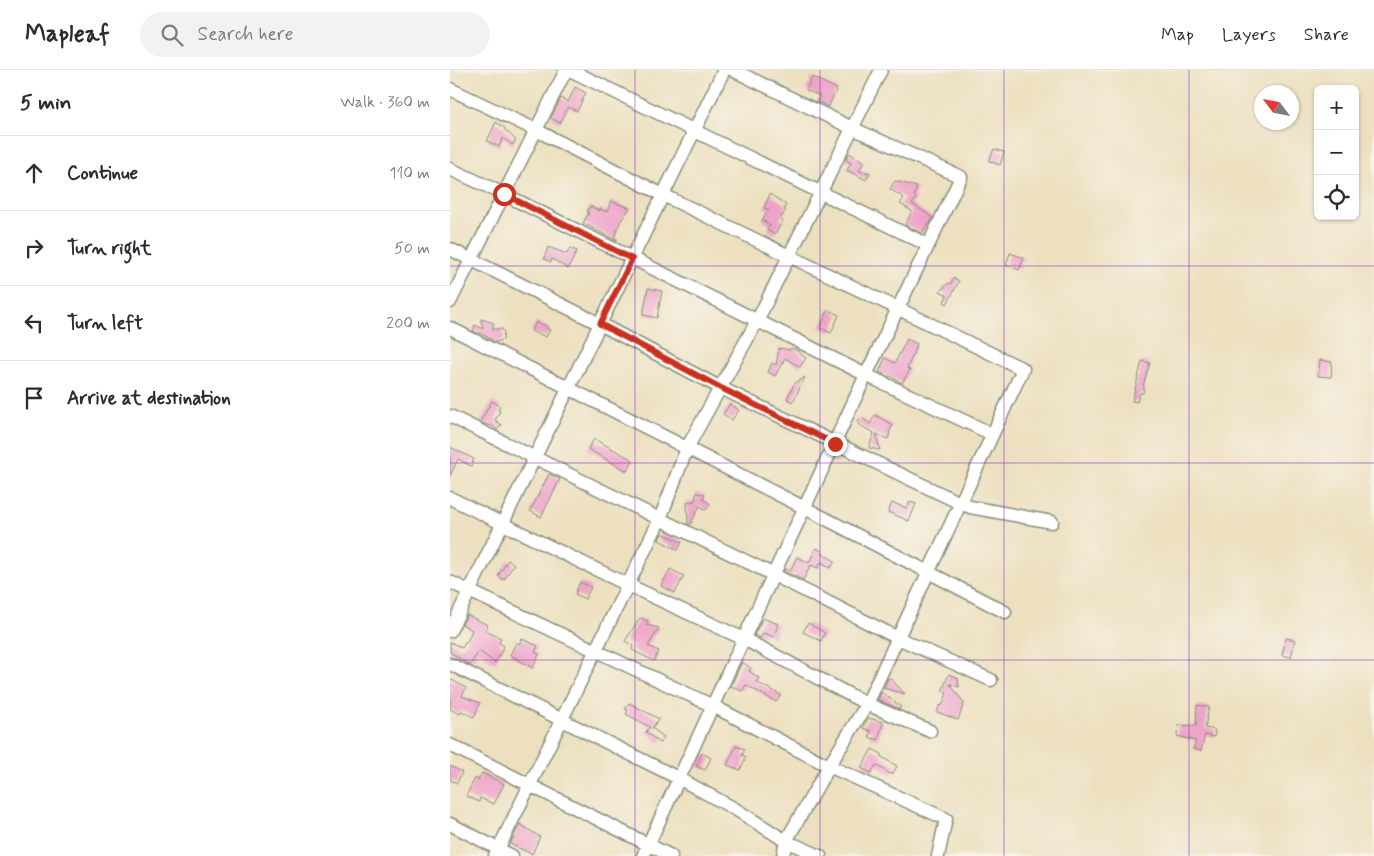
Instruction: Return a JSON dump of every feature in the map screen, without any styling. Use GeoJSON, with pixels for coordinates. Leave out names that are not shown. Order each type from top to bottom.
{"type":"FeatureCollection","features":[{"type":"Feature","properties":{"kind":"street"},"geometry":{"type":"LineString","coordinates":[[450,302],[566,70]]}},
{"type":"Feature","properties":{"kind":"street"},"geometry":{"type":"LineString","coordinates":[[570,70],[928,245]]}},
{"type":"Feature","properties":{"kind":"street"},"geometry":{"type":"LineString","coordinates":[[450,631],[724,70]]}},
{"type":"Feature","properties":{"kind":"street"},"geometry":{"type":"LineString","coordinates":[[646,850],[897,309],[961,177],[852,128],[733,70]]}},
{"type":"Feature","properties":{"kind":"street"},"geometry":{"type":"LineString","coordinates":[[497,853],[660,519],[687,448],[758,321],[881,70]]}},
{"type":"Feature","properties":{"kind":"street"},"geometry":{"type":"LineString","coordinates":[[450,89],[536,130],[663,196],[1022,369],[867,704],[828,766],[786,841],[783,856]]}},
{"type":"Feature","properties":{"kind":"street"},"geometry":{"type":"LineString","coordinates":[[450,169],[504,194],[866,376],[992,434]]}},
{"type":"Feature","properties":{"kind":"street"},"geometry":{"type":"LineString","coordinates":[[450,249],[600,324],[721,388],[960,503],[970,507],[1052,522]]}},
{"type":"Feature","properties":{"kind":"street"},"geometry":{"type":"LineString","coordinates":[[450,328],[1005,612]]}},
{"type":"Feature","properties":{"kind":"street"},"geometry":{"type":"LineString","coordinates":[[450,416],[898,638],[991,680]]}},
{"type":"Feature","properties":{"kind":"street"},"geometry":{"type":"LineString","coordinates":[[450,498],[744,639],[867,704],[930,731]]}},
{"type":"Feature","properties":{"kind":"street"},"geometry":{"type":"LineString","coordinates":[[450,582],[713,706],[828,766],[946,819],[938,856]]}},
{"type":"Feature","properties":{"kind":"street"},"geometry":{"type":"LineString","coordinates":[[450,664],[680,779],[735,809],[786,841],[820,856]]}},
{"type":"Feature","properties":{"kind":"street"},"geometry":{"type":"LineString","coordinates":[[450,745],[530,786],[646,850],[671,856]]}},
{"type":"Feature","properties":{"kind":"street"},"geometry":{"type":"LineString","coordinates":[[450,824],[497,853],[512,856]]}},
{"type":"Feature","properties":{"kind":"building"},"geometry":{"type":"Polygon","coordinates":[[[812,77],[837,89],[828,107],[817,101],[820,96],[806,90],[812,77]]]}},
{"type":"Feature","properties":{"kind":"building"},"geometry":{"type":"Polygon","coordinates":[[[575,87],[586,93],[577,111],[568,107],[560,123],[551,118],[561,98],[568,102],[575,87]]]}},
{"type":"Feature","properties":{"kind":"building"},"geometry":{"type":"Polygon","coordinates":[[[496,122],[505,128],[516,140],[512,145],[503,138],[499,147],[487,141],[496,122]]]}},
{"type":"Feature","properties":{"kind":"building"},"geometry":{"type":"Polygon","coordinates":[[[994,149],[1004,152],[1000,165],[989,161],[994,149]]]}},
{"type":"Feature","properties":{"kind":"building"},"geometry":{"type":"Polygon","coordinates":[[[849,153],[864,162],[859,171],[870,173],[866,180],[847,170],[851,163],[846,160],[849,153]]]}},
{"type":"Feature","properties":{"kind":"building"},"geometry":{"type":"Polygon","coordinates":[[[895,181],[917,187],[914,196],[916,198],[912,204],[933,218],[922,233],[905,225],[912,211],[900,204],[904,198],[890,189],[895,181]]]}},
{"type":"Feature","properties":{"kind":"building"},"geometry":{"type":"Polygon","coordinates":[[[770,194],[786,205],[784,209],[786,210],[780,219],[783,221],[775,234],[767,230],[770,225],[762,220],[769,210],[764,208],[770,194]]]}},
{"type":"Feature","properties":{"kind":"building"},"geometry":{"type":"Polygon","coordinates":[[[611,201],[630,208],[620,222],[614,238],[617,241],[583,223],[589,213],[587,212],[590,206],[599,211],[600,209],[607,212],[611,201]]]}},
{"type":"Feature","properties":{"kind":"building"},"geometry":{"type":"Polygon","coordinates":[[[548,247],[567,254],[570,248],[577,251],[568,269],[552,259],[551,262],[544,259],[548,247]]]}},
{"type":"Feature","properties":{"kind":"building"},"geometry":{"type":"Polygon","coordinates":[[[1010,253],[1024,258],[1019,270],[1006,265],[1010,253]]]}},
{"type":"Feature","properties":{"kind":"building"},"geometry":{"type":"Polygon","coordinates":[[[953,278],[959,281],[947,304],[944,302],[947,295],[940,291],[949,283],[951,284],[953,278]]]}},
{"type":"Feature","properties":{"kind":"building"},"geometry":{"type":"Polygon","coordinates":[[[648,288],[662,291],[657,318],[643,315],[648,288]]]}},
{"type":"Feature","properties":{"kind":"building"},"geometry":{"type":"Polygon","coordinates":[[[828,310],[839,315],[831,333],[820,328],[828,310]]]}},
{"type":"Feature","properties":{"kind":"building"},"geometry":{"type":"Polygon","coordinates":[[[481,319],[494,323],[492,329],[502,329],[504,332],[503,340],[496,342],[473,331],[475,325],[483,329],[481,319]]]}},
{"type":"Feature","properties":{"kind":"building"},"geometry":{"type":"Polygon","coordinates":[[[536,322],[548,327],[547,329],[550,330],[546,337],[531,331],[536,322]]]}},
{"type":"Feature","properties":{"kind":"building"},"geometry":{"type":"Polygon","coordinates":[[[907,339],[917,344],[907,369],[910,370],[902,383],[879,372],[885,358],[895,363],[907,339]]]}},
{"type":"Feature","properties":{"kind":"building"},"geometry":{"type":"Polygon","coordinates":[[[779,348],[790,350],[791,348],[800,352],[806,358],[800,367],[785,358],[775,376],[768,372],[772,363],[776,365],[779,348]]]}},
{"type":"Feature","properties":{"kind":"building"},"geometry":{"type":"Polygon","coordinates":[[[1320,360],[1332,362],[1331,377],[1318,376],[1320,360]]]}},
{"type":"Feature","properties":{"kind":"building"},"geometry":{"type":"Polygon","coordinates":[[[1142,361],[1150,363],[1143,386],[1143,393],[1140,393],[1137,402],[1132,401],[1142,361]]]}},
{"type":"Feature","properties":{"kind":"building"},"geometry":{"type":"Polygon","coordinates":[[[805,377],[793,402],[787,399],[794,384],[805,377]]]}},
{"type":"Feature","properties":{"kind":"building"},"geometry":{"type":"Polygon","coordinates":[[[492,401],[500,406],[498,410],[500,411],[495,420],[502,425],[497,430],[491,425],[480,422],[492,401]]]}},
{"type":"Feature","properties":{"kind":"building"},"geometry":{"type":"Polygon","coordinates":[[[730,404],[739,410],[732,420],[723,414],[730,404]]]}},
{"type":"Feature","properties":{"kind":"building"},"geometry":{"type":"Polygon","coordinates":[[[875,415],[893,425],[888,439],[876,434],[880,450],[869,448],[874,433],[859,425],[857,421],[862,418],[870,424],[875,415]]]}},
{"type":"Feature","properties":{"kind":"building"},"geometry":{"type":"Polygon","coordinates":[[[594,439],[633,460],[627,471],[588,449],[594,439]]]}},
{"type":"Feature","properties":{"kind":"building"},"geometry":{"type":"Polygon","coordinates":[[[450,447],[474,459],[471,466],[458,459],[450,476],[450,447]]]}},
{"type":"Feature","properties":{"kind":"building"},"geometry":{"type":"Polygon","coordinates":[[[549,474],[560,479],[541,517],[530,511],[549,474]]]}},
{"type":"Feature","properties":{"kind":"building"},"geometry":{"type":"Polygon","coordinates":[[[696,493],[705,494],[703,499],[710,504],[706,510],[700,506],[690,525],[688,524],[687,502],[695,501],[696,493]]]}},
{"type":"Feature","properties":{"kind":"building"},"geometry":{"type":"Polygon","coordinates":[[[910,502],[916,504],[909,521],[888,512],[892,503],[907,508],[910,502]]]}},
{"type":"Feature","properties":{"kind":"building"},"geometry":{"type":"Polygon","coordinates":[[[662,533],[682,542],[678,550],[659,540],[662,533]]]}},
{"type":"Feature","properties":{"kind":"building"},"geometry":{"type":"Polygon","coordinates":[[[816,548],[835,561],[831,568],[821,562],[818,568],[811,565],[803,580],[784,571],[785,569],[790,571],[797,557],[809,563],[816,548]]]}},
{"type":"Feature","properties":{"kind":"building"},"geometry":{"type":"Polygon","coordinates":[[[508,560],[514,564],[504,580],[498,576],[508,560]]]}},
{"type":"Feature","properties":{"kind":"building"},"geometry":{"type":"Polygon","coordinates":[[[670,569],[684,576],[675,593],[661,586],[670,569]]]}},
{"type":"Feature","properties":{"kind":"building"},"geometry":{"type":"Polygon","coordinates":[[[580,582],[591,587],[585,599],[575,594],[580,582]]]}},
{"type":"Feature","properties":{"kind":"building"},"geometry":{"type":"Polygon","coordinates":[[[467,615],[488,625],[485,631],[501,638],[499,643],[504,646],[495,663],[479,651],[470,665],[450,652],[450,642],[462,648],[467,642],[472,630],[462,624],[467,615]]]}},
{"type":"Feature","properties":{"kind":"building"},"geometry":{"type":"Polygon","coordinates":[[[640,618],[648,621],[646,625],[659,628],[648,646],[659,651],[654,661],[632,650],[633,646],[625,641],[640,618]]]}},
{"type":"Feature","properties":{"kind":"building"},"geometry":{"type":"Polygon","coordinates":[[[763,618],[778,624],[774,637],[764,633],[760,638],[754,635],[763,618]]]}},
{"type":"Feature","properties":{"kind":"building"},"geometry":{"type":"Polygon","coordinates":[[[808,623],[825,633],[821,641],[803,632],[808,623]]]}},
{"type":"Feature","properties":{"kind":"building"},"geometry":{"type":"Polygon","coordinates":[[[1286,638],[1295,640],[1291,657],[1282,655],[1286,638]]]}},
{"type":"Feature","properties":{"kind":"building"},"geometry":{"type":"Polygon","coordinates":[[[522,639],[538,646],[535,652],[539,654],[533,668],[510,655],[516,643],[519,644],[522,639]]]}},
{"type":"Feature","properties":{"kind":"building"},"geometry":{"type":"Polygon","coordinates":[[[742,662],[751,668],[749,671],[759,678],[756,682],[781,695],[776,702],[746,685],[742,691],[731,686],[742,662]]]}},
{"type":"Feature","properties":{"kind":"building"},"geometry":{"type":"Polygon","coordinates":[[[949,674],[958,678],[959,687],[950,684],[964,703],[958,720],[937,712],[940,705],[942,706],[947,693],[942,691],[949,674]]]}},
{"type":"Feature","properties":{"kind":"building"},"geometry":{"type":"Polygon","coordinates":[[[888,678],[891,679],[905,694],[884,688],[888,678]]]}},
{"type":"Feature","properties":{"kind":"building"},"geometry":{"type":"Polygon","coordinates":[[[450,679],[466,688],[462,696],[480,703],[474,717],[461,711],[460,714],[450,709],[450,679]]]}},
{"type":"Feature","properties":{"kind":"building"},"geometry":{"type":"Polygon","coordinates":[[[881,692],[901,707],[899,709],[878,700],[881,692]]]}},
{"type":"Feature","properties":{"kind":"building"},"geometry":{"type":"Polygon","coordinates":[[[629,703],[659,719],[652,728],[664,737],[660,743],[646,732],[650,727],[626,714],[628,710],[625,709],[629,703]]]}},
{"type":"Feature","properties":{"kind":"building"},"geometry":{"type":"Polygon","coordinates":[[[1197,705],[1209,707],[1205,728],[1215,730],[1214,737],[1205,735],[1201,751],[1193,749],[1196,741],[1177,736],[1178,725],[1196,726],[1197,705]]]}},
{"type":"Feature","properties":{"kind":"building"},"geometry":{"type":"Polygon","coordinates":[[[868,718],[883,722],[878,740],[869,737],[871,731],[863,728],[868,718]]]}},
{"type":"Feature","properties":{"kind":"building"},"geometry":{"type":"Polygon","coordinates":[[[736,746],[745,749],[742,755],[746,757],[740,770],[727,765],[736,746]]]}},
{"type":"Feature","properties":{"kind":"building"},"geometry":{"type":"Polygon","coordinates":[[[872,749],[897,766],[892,775],[876,765],[871,773],[861,768],[872,749]]]}},
{"type":"Feature","properties":{"kind":"building"},"geometry":{"type":"Polygon","coordinates":[[[702,753],[711,758],[705,770],[696,766],[702,753]]]}},
{"type":"Feature","properties":{"kind":"building"},"geometry":{"type":"Polygon","coordinates":[[[450,766],[462,772],[457,783],[450,780],[450,766]]]}},
{"type":"Feature","properties":{"kind":"building"},"geometry":{"type":"Polygon","coordinates":[[[482,773],[504,784],[494,804],[480,798],[479,802],[466,796],[475,778],[478,780],[482,773]]]}},
{"type":"Feature","properties":{"kind":"building"},"geometry":{"type":"Polygon","coordinates":[[[520,824],[540,837],[532,854],[510,844],[520,824]]]}},
{"type":"Feature","properties":{"kind":"route"},"geometry":{"type":"LineString","coordinates":[[504,194],[632,259],[600,324],[721,388],[835,444]]}}]}
